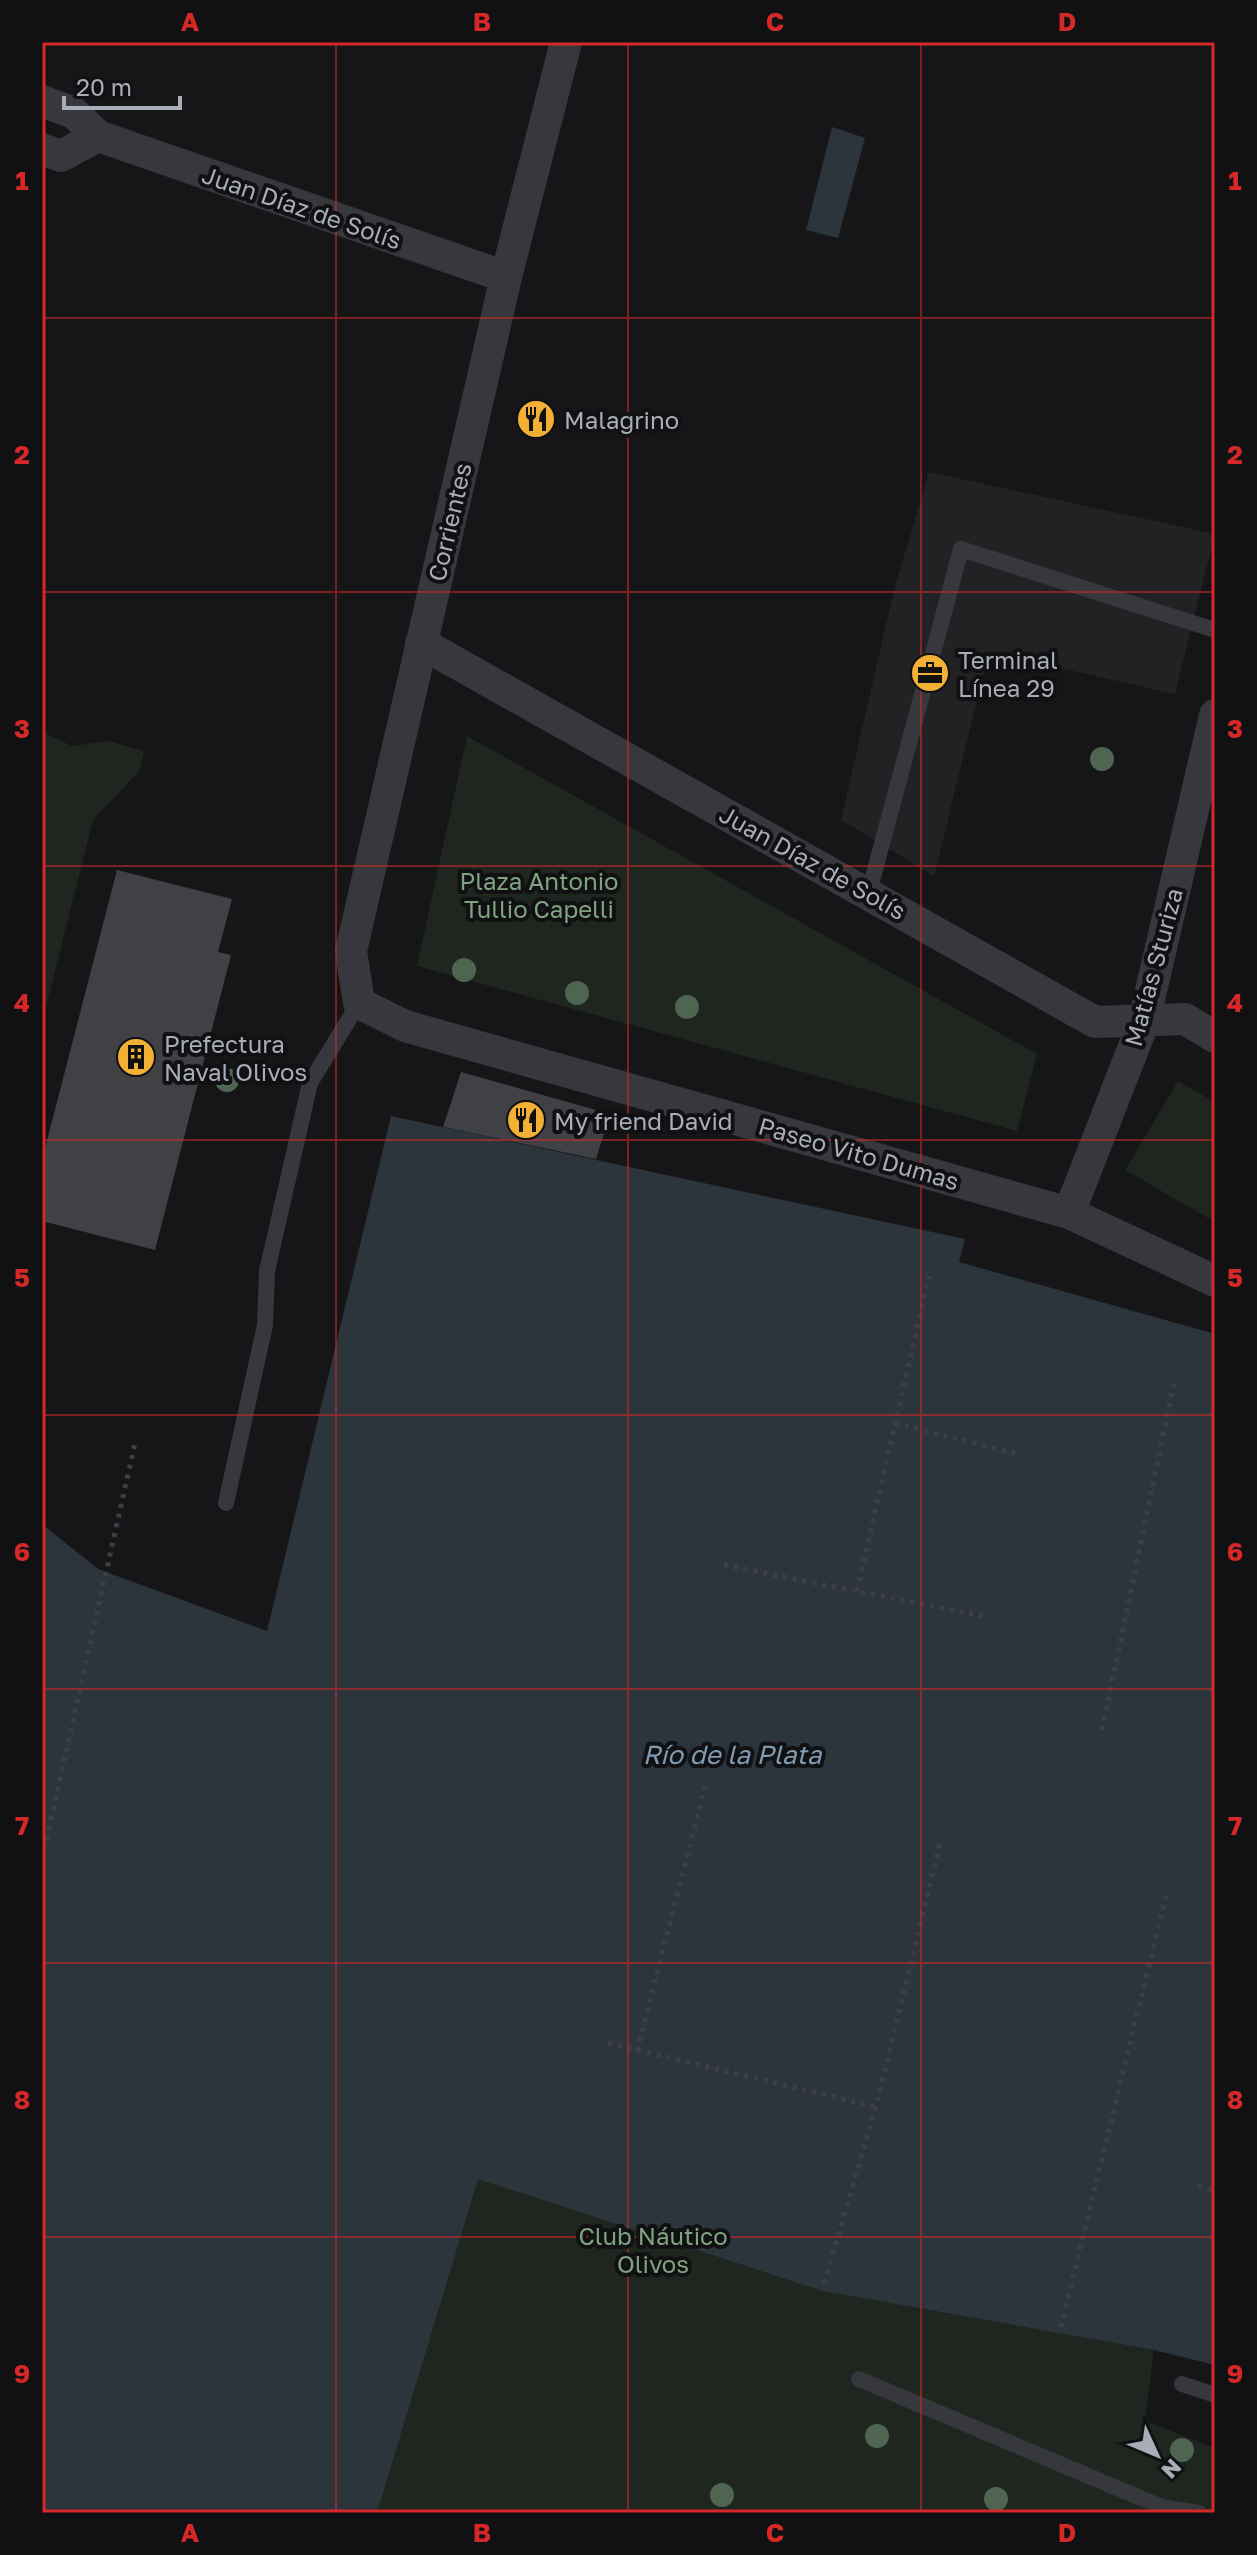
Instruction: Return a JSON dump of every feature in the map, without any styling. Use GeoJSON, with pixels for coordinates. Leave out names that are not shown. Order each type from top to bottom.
{"type":"FeatureCollection","features":[{"type":"Feature","properties":{"kind":"street","name":"Corrientes"},"geometry":{"type":"LineString","coordinates":[[359,1003],[351,951],[506,277],[566,42]]}},
{"type":"Feature","properties":{"kind":"street","name":"Juan Díaz de Solís"},"geometry":{"type":"LineString","coordinates":[[42,101],[74,113],[98,136],[506,277]]}},
{"type":"Feature","properties":{"kind":"street"},"geometry":{"type":"LineString","coordinates":[[42,149],[61,156],[98,136]]}},
{"type":"Feature","properties":{"kind":"street","name":"Juan Díaz de Solís"},"geometry":{"type":"LineString","coordinates":[[421,643],[869,892],[1095,1022],[1185,1019],[1215,1037]]}},
{"type":"Feature","properties":{"kind":"street","name":"Matías Sturiza"},"geometry":{"type":"LineString","coordinates":[[1069,1213],[1144,1021],[1215,715]]}},
{"type":"Feature","properties":{"kind":"street","name":"Paseo Vito Dumas"},"geometry":{"type":"LineString","coordinates":[[359,1003],[405,1026],[1069,1213],[1215,1281]]}},
{"type":"Feature","properties":{"kind":"lane"},"geometry":{"type":"LineString","coordinates":[[869,892],[961,549],[1215,630]]}},
{"type":"Feature","properties":{"kind":"lane"},"geometry":{"type":"LineString","coordinates":[[226,1503],[265,1325],[267,1271],[310,1083],[359,1003]]}},
{"type":"Feature","properties":{"kind":"lane"},"geometry":{"type":"LineString","coordinates":[[859,2379],[1162,2507],[1199,2513]]}},
{"type":"Feature","properties":{"kind":"lane"},"geometry":{"type":"LineString","coordinates":[[1182,2384],[1215,2395]]}},
{"type":"Feature","properties":{"kind":"path"},"geometry":{"type":"LineString","coordinates":[[857,1591],[929,1276]]}},
{"type":"Feature","properties":{"kind":"path"},"geometry":{"type":"LineString","coordinates":[[1102,1730],[1175,1378]]}},
{"type":"Feature","properties":{"kind":"path"},"geometry":{"type":"LineString","coordinates":[[895,1423],[1021,1455]]}},
{"type":"Feature","properties":{"kind":"path"},"geometry":{"type":"LineString","coordinates":[[42,1859],[135,1443]]}},
{"type":"Feature","properties":{"kind":"path"},"geometry":{"type":"LineString","coordinates":[[724,1565],[983,1616]]}},
{"type":"Feature","properties":{"kind":"path"},"geometry":{"type":"LineString","coordinates":[[637,2051],[707,1779]]}},
{"type":"Feature","properties":{"kind":"path"},"geometry":{"type":"LineString","coordinates":[[824,2283],[876,2107],[941,1839]]}},
{"type":"Feature","properties":{"kind":"path"},"geometry":{"type":"LineString","coordinates":[[1061,2327],[1166,1896]]}},
{"type":"Feature","properties":{"kind":"path"},"geometry":{"type":"LineString","coordinates":[[608,2043],[876,2107]]}},
{"type":"Feature","properties":{"kind":"path"},"geometry":{"type":"LineString","coordinates":[[1198,2186],[1215,2191]]}},
{"type":"Feature","properties":{"kind":"shaded area","name":"Terminal Línea 29"},"geometry":{"type":"Polygon","coordinates":[[[929,472],[1215,534],[1175,694],[989,652],[934,876],[841,820],[894,590],[929,472]]]}},
{"type":"Feature","properties":{"kind":"green space"},"geometry":{"type":"Polygon","coordinates":[[[42,732],[72,746],[109,741],[144,751],[140,770],[93,820],[42,1022],[42,732]]]}},
{"type":"Feature","properties":{"kind":"green space","name":"Plaza Antonio Tullio Capelli"},"geometry":{"type":"Polygon","coordinates":[[[467,736],[1037,1054],[1017,1131],[417,966],[467,736]]]}},
{"type":"Feature","properties":{"kind":"green space"},"geometry":{"type":"Polygon","coordinates":[[[1178,1081],[1215,1102],[1215,1222],[1125,1170],[1178,1081]]]}},
{"type":"Feature","properties":{"kind":"green space","name":"Club Náutico Olivos"},"geometry":{"type":"Polygon","coordinates":[[[552,1658],[912,2307],[1154,2350],[1145,2421],[1215,2448],[1215,2513],[349,2513],[552,1658]]]}},
{"type":"Feature","properties":{"kind":"water"},"geometry":{"type":"Polygon","coordinates":[[[832,127],[865,138],[838,238],[806,230],[832,127]]]}},
{"type":"Feature","properties":{"kind":"water","name":"Río de la Plata"},"geometry":{"type":"Polygon","coordinates":[[[391,1116],[965,1239],[959,1262],[1215,1334],[1215,2365],[1154,2350],[823,2291],[478,2179],[377,2513],[42,2513],[42,1524],[98,1569],[267,1631],[391,1116]]]}},
{"type":"Feature","properties":{"kind":"building","name":"Prefectura Naval Olivos"},"geometry":{"type":"Polygon","coordinates":[[[117,870],[232,899],[218,952],[231,955],[155,1250],[42,1221],[42,1160],[117,870]]]}},
{"type":"Feature","properties":{"kind":"building","name":"My friend David"},"geometry":{"type":"Polygon","coordinates":[[[461,1072],[610,1114],[596,1159],[443,1127],[461,1072]]]}},
{"type":"Feature","properties":{"kind":"place","name":"Malagrino"},"geometry":{"type":"Point","coordinates":[536,419]}},
{"type":"Feature","properties":{"kind":"place","name":"Terminal Línea 29"},"geometry":{"type":"Point","coordinates":[930,673]}},
{"type":"Feature","properties":{"kind":"place","name":"Prefectura Naval Olivos"},"geometry":{"type":"Point","coordinates":[136,1057]}},
{"type":"Feature","properties":{"kind":"place","name":"My friend David"},"geometry":{"type":"Point","coordinates":[526,1120]}}]}
